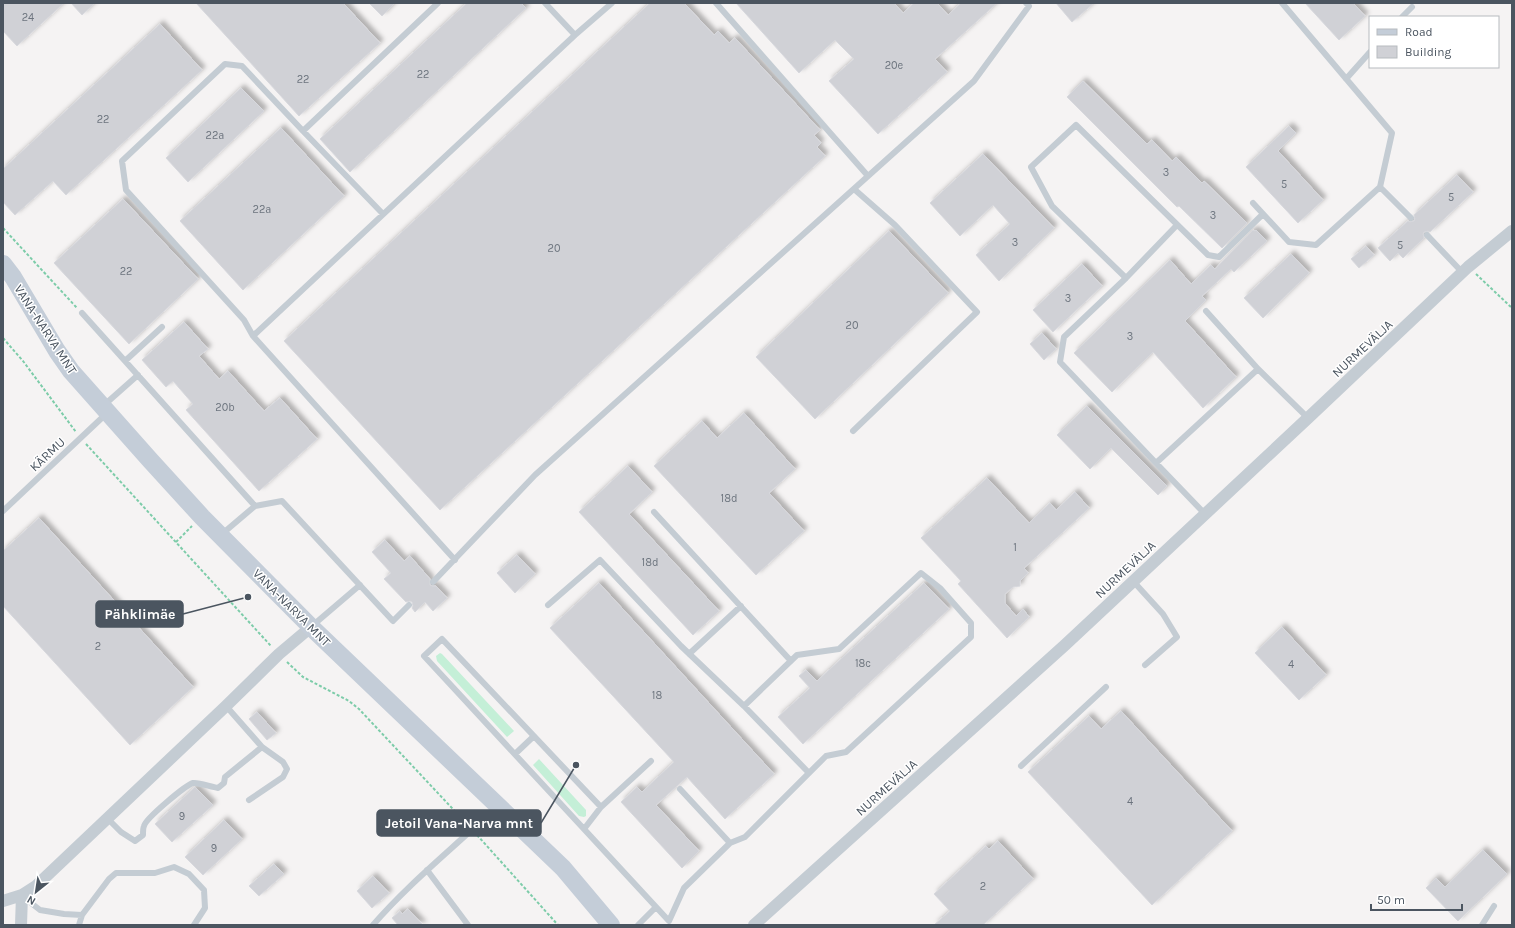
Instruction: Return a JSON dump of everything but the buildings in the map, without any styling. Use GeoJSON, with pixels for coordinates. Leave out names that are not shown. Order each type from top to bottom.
{"type":"FeatureCollection","features":[{"type":"Feature","properties":{"kind":"main road","name":"VANA-NARVA MNT"},"geometry":{"type":"LineString","coordinates":[[3,264],[13,277],[57,351],[71,371],[202,517],[311,627],[562,868],[611,925]]}},
{"type":"Feature","properties":{"kind":"street","name":"NURMEVÄLJA"},"geometry":{"type":"LineString","coordinates":[[754,925],[1065,645],[1465,270],[1512,231]]}},
{"type":"Feature","properties":{"kind":"street"},"geometry":{"type":"LineString","coordinates":[[3,901],[22,896],[36,886],[279,654],[311,627]]}},
{"type":"Feature","properties":{"kind":"street"},"geometry":{"type":"LineString","coordinates":[[21,925],[22,896]]}},
{"type":"Feature","properties":{"kind":"lane"},"geometry":{"type":"LineString","coordinates":[[303,131],[438,3]]}},
{"type":"Feature","properties":{"kind":"lane"},"geometry":{"type":"LineString","coordinates":[[545,3],[575,35]]}},
{"type":"Feature","properties":{"kind":"lane"},"geometry":{"type":"LineString","coordinates":[[253,336],[575,35],[612,3]]}},
{"type":"Feature","properties":{"kind":"lane"},"geometry":{"type":"LineString","coordinates":[[716,3],[868,176]]}},
{"type":"Feature","properties":{"kind":"lane"},"geometry":{"type":"LineString","coordinates":[[433,582],[535,475],[974,81],[1029,6],[1026,3]]}},
{"type":"Feature","properties":{"kind":"lane"},"geometry":{"type":"LineString","coordinates":[[1253,203],[1289,242],[1316,244],[1380,187],[1392,133],[1282,3]]}},
{"type":"Feature","properties":{"kind":"lane"},"geometry":{"type":"LineString","coordinates":[[1403,16],[1412,7]]}},
{"type":"Feature","properties":{"kind":"lane"},"geometry":{"type":"LineString","coordinates":[[1346,79],[1369,53]]}},
{"type":"Feature","properties":{"kind":"lane"},"geometry":{"type":"LineString","coordinates":[[383,214],[242,66],[225,64],[122,160],[126,190],[244,320],[253,336],[455,560]]}},
{"type":"Feature","properties":{"kind":"lane"},"geometry":{"type":"LineString","coordinates":[[1126,278],[1052,206],[1031,166],[1076,125],[1208,255],[1219,256],[1263,214]]}},
{"type":"Feature","properties":{"kind":"lane"},"geometry":{"type":"LineString","coordinates":[[1380,187],[1410,218]]}},
{"type":"Feature","properties":{"kind":"lane"},"geometry":{"type":"LineString","coordinates":[[853,431],[976,312],[895,225],[854,189]]}},
{"type":"Feature","properties":{"kind":"lane"},"geometry":{"type":"LineString","coordinates":[[1177,225],[1126,278],[1064,337],[1060,362],[1205,514]]}},
{"type":"Feature","properties":{"kind":"lane"},"geometry":{"type":"LineString","coordinates":[[1427,235],[1465,270]]}},
{"type":"Feature","properties":{"kind":"lane"},"geometry":{"type":"LineString","coordinates":[[1206,311],[1258,369],[1308,418]]}},
{"type":"Feature","properties":{"kind":"lane"},"geometry":{"type":"LineString","coordinates":[[82,313],[256,506]]}},
{"type":"Feature","properties":{"kind":"lane"},"geometry":{"type":"LineString","coordinates":[[125,361],[162,327]]}},
{"type":"Feature","properties":{"kind":"lane"},"geometry":{"type":"LineString","coordinates":[[1156,463],[1258,369]]}},
{"type":"Feature","properties":{"kind":"lane","name":"KÄRMU"},"geometry":{"type":"LineString","coordinates":[[3,511],[80,438],[138,375]]}},
{"type":"Feature","properties":{"kind":"lane"},"geometry":{"type":"LineString","coordinates":[[221,535],[256,506],[282,501],[392,621],[409,605]]}},
{"type":"Feature","properties":{"kind":"lane"},"geometry":{"type":"LineString","coordinates":[[654,512],[791,661]]}},
{"type":"Feature","properties":{"kind":"lane"},"geometry":{"type":"LineString","coordinates":[[548,605],[600,560],[689,654],[744,706],[808,773]]}},
{"type":"Feature","properties":{"kind":"lane"},"geometry":{"type":"LineString","coordinates":[[601,806],[442,639],[424,656],[669,921],[684,888],[730,842],[744,837],[826,756],[846,752],[971,637],[971,623],[940,588],[921,573],[838,649],[797,655],[744,706]]}},
{"type":"Feature","properties":{"kind":"lane"},"geometry":{"type":"LineString","coordinates":[[1133,581],[1163,614],[1176,637],[1146,665]]}},
{"type":"Feature","properties":{"kind":"lane"},"geometry":{"type":"LineString","coordinates":[[311,627],[360,585]]}},
{"type":"Feature","properties":{"kind":"lane"},"geometry":{"type":"LineString","coordinates":[[689,654],[740,606]]}},
{"type":"Feature","properties":{"kind":"lane"},"geometry":{"type":"LineString","coordinates":[[1022,766],[1106,687]]}},
{"type":"Feature","properties":{"kind":"lane"},"geometry":{"type":"LineString","coordinates":[[226,706],[262,747],[283,762],[287,769],[283,777],[249,800]]}},
{"type":"Feature","properties":{"kind":"lane"},"geometry":{"type":"LineString","coordinates":[[515,754],[534,736]]}},
{"type":"Feature","properties":{"kind":"lane"},"geometry":{"type":"LineString","coordinates":[[107,818],[120,832],[135,842],[143,835],[144,826],[149,818],[187,785],[195,783],[218,788],[224,783],[225,777],[262,747]]}},
{"type":"Feature","properties":{"kind":"lane"},"geometry":{"type":"LineString","coordinates":[[584,829],[601,806],[651,761]]}},
{"type":"Feature","properties":{"kind":"lane"},"geometry":{"type":"LineString","coordinates":[[680,789],[730,842]]}},
{"type":"Feature","properties":{"kind":"lane"},"geometry":{"type":"LineString","coordinates":[[373,925],[427,870],[498,805]]}},
{"type":"Feature","properties":{"kind":"lane"},"geometry":{"type":"LineString","coordinates":[[79,925],[82,915],[108,879],[116,873],[155,873],[174,867],[189,874],[204,890],[205,908],[194,925]]}},
{"type":"Feature","properties":{"kind":"lane"},"geometry":{"type":"LineString","coordinates":[[427,870],[468,925]]}},
{"type":"Feature","properties":{"kind":"lane"},"geometry":{"type":"LineString","coordinates":[[22,896],[40,910],[82,915]]}},
{"type":"Feature","properties":{"kind":"lane"},"geometry":{"type":"LineString","coordinates":[[1482,925],[1494,906]]}},
{"type":"Feature","properties":{"kind":"lane"},"geometry":{"type":"LineString","coordinates":[[638,925],[656,907]]}},
{"type":"Feature","properties":{"kind":"path"},"geometry":{"type":"LineString","coordinates":[[3,228],[82,313]]}},
{"type":"Feature","properties":{"kind":"path"},"geometry":{"type":"LineString","coordinates":[[1465,270],[1488,285],[1512,308]]}},
{"type":"Feature","properties":{"kind":"path"},"geometry":{"type":"LineString","coordinates":[[3,338],[23,361],[80,438],[279,654],[303,677],[344,698],[359,709],[558,925]]}},
{"type":"Feature","properties":{"kind":"path"},"geometry":{"type":"LineString","coordinates":[[176,542],[196,522]]}},
{"type":"Feature","properties":{"kind":"green space"},"geometry":{"type":"Polygon","coordinates":[[[440,653],[514,731],[507,737],[437,661],[436,656],[440,653]]]}},
{"type":"Feature","properties":{"kind":"green space"},"geometry":{"type":"Polygon","coordinates":[[[539,759],[586,810],[586,816],[579,816],[533,765],[539,759]]]}},
{"type":"Feature","properties":{"kind":"place","name":"Pähklimäe"},"geometry":{"type":"Point","coordinates":[248,597]}},
{"type":"Feature","properties":{"kind":"place","name":"Jetoil Vana-Narva mnt"},"geometry":{"type":"Point","coordinates":[576,765]}}]}
